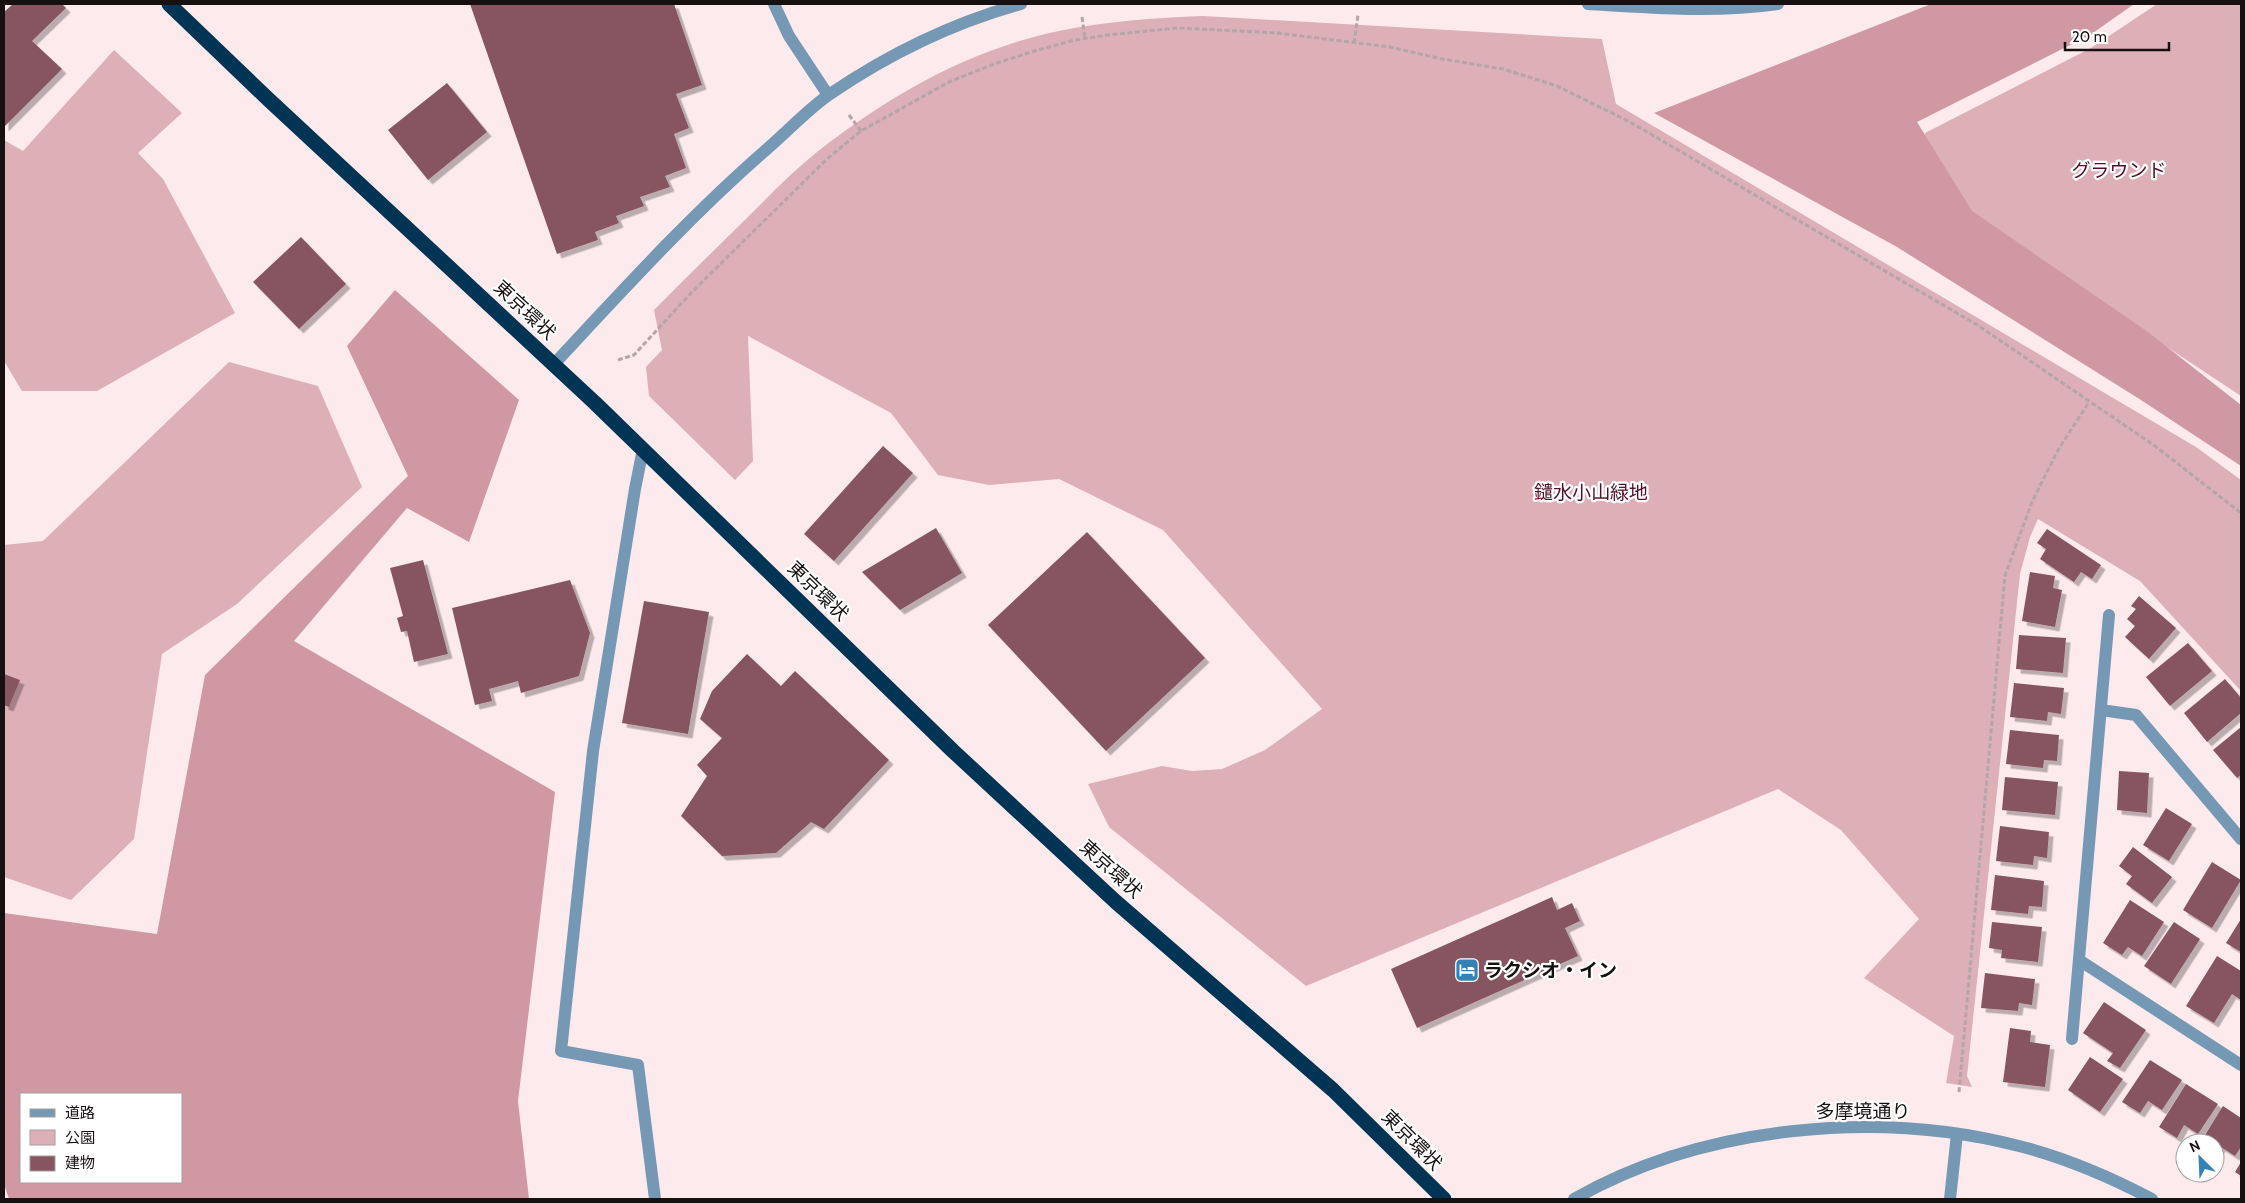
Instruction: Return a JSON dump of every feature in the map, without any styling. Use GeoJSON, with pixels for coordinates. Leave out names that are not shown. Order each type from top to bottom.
{"type":"FeatureCollection","features":[{"type":"Feature","properties":{"kind":"highway","name":"東京環状"},"geometry":{"type":"LineString","coordinates":[[169,4],[268,99],[554,364],[967,764],[1116,902],[1333,1090],[1444,1199]]}},
{"type":"Feature","properties":{"kind":"street"},"geometry":{"type":"LineString","coordinates":[[774,4],[789,36],[828,95]]}},
{"type":"Feature","properties":{"kind":"street"},"geometry":{"type":"LineString","coordinates":[[554,364],[674,236],[731,180],[828,95],[882,62],[942,31],[1021,4]]}},
{"type":"Feature","properties":{"kind":"street"},"geometry":{"type":"LineString","coordinates":[[1588,4],[1688,10],[1730,9],[1778,4]]}},
{"type":"Feature","properties":{"kind":"street"},"geometry":{"type":"LineString","coordinates":[[643,449],[633,499],[592,751],[561,1051],[638,1065],[655,1199]]}},
{"type":"Feature","properties":{"kind":"street"},"geometry":{"type":"LineString","coordinates":[[2072,1039],[2109,615]]}},
{"type":"Feature","properties":{"kind":"street"},"geometry":{"type":"LineString","coordinates":[[2101,710],[2136,715],[2241,839]]}},
{"type":"Feature","properties":{"kind":"street"},"geometry":{"type":"LineString","coordinates":[[2079,960],[2241,1065]]}},
{"type":"Feature","properties":{"kind":"street","name":"多摩境通り"},"geometry":{"type":"LineString","coordinates":[[1574,1199],[1597,1186],[1638,1168],[1725,1142],[1836,1128],[1916,1129],[1957,1134],[2019,1146],[2109,1177],[2152,1199]]}},
{"type":"Feature","properties":{"kind":"street"},"geometry":{"type":"LineString","coordinates":[[1950,1199],[1957,1134]]}},
{"type":"Feature","properties":{"kind":"path"},"geometry":{"type":"LineString","coordinates":[[1354,43],[1358,15]]}},
{"type":"Feature","properties":{"kind":"path"},"geometry":{"type":"LineString","coordinates":[[1082,17],[1086,39]]}},
{"type":"Feature","properties":{"kind":"path"},"geometry":{"type":"LineString","coordinates":[[618,360],[634,355],[691,293],[828,158],[861,132],[951,81],[1026,54],[1086,39],[1178,28],[1277,33],[1390,47],[1503,70],[1557,86],[1630,122],[1888,271],[1979,326],[2155,446],[2241,513]]}},
{"type":"Feature","properties":{"kind":"path"},"geometry":{"type":"LineString","coordinates":[[849,115],[861,132]]}},
{"type":"Feature","properties":{"kind":"path"},"geometry":{"type":"LineString","coordinates":[[1959,1092],[2005,575],[2032,502],[2058,450],[2089,402]]}},
{"type":"Feature","properties":{"kind":"green space","name":"グラウンド"},"geometry":{"type":"Polygon","coordinates":[[[2157,4],[2241,4],[2241,396],[1931,191],[1925,133],[2091,48],[2157,4]]]}},
{"type":"Feature","properties":{"kind":"green space","name":"鑓水小山緑地"},"geometry":{"type":"Polygon","coordinates":[[[1203,16],[1602,39],[1616,104],[2196,447],[2241,480],[2241,691],[2140,581],[2038,519],[2030,537],[2020,574],[1967,1076],[1972,1087],[1946,1083],[1954,1036],[1864,978],[1919,919],[1841,830],[1778,789],[1306,986],[1109,827],[1088,784],[1162,766],[1192,771],[1222,769],[1265,750],[1322,709],[1163,530],[1059,479],[989,485],[938,475],[891,413],[748,336],[753,461],[735,480],[649,396],[646,367],[662,350],[654,310],[772,193],[817,152],[844,131],[931,77],[962,62],[1026,39],[1059,31],[1113,22],[1203,16]]]}},
{"type":"Feature","properties":{"kind":"green space"},"geometry":{"type":"Polygon","coordinates":[[[114,50],[182,113],[138,153],[163,179],[235,313],[97,391],[22,391],[4,361],[4,140],[23,151],[114,50]]]}},
{"type":"Feature","properties":{"kind":"green space"},"geometry":{"type":"Polygon","coordinates":[[[229,362],[318,386],[362,487],[237,604],[162,654],[134,839],[71,900],[4,877],[4,545],[43,541],[229,362]]]}},
{"type":"Feature","properties":{"kind":"shaded area"},"geometry":{"type":"Polygon","coordinates":[[[1931,4],[2134,4],[2090,35],[1917,122],[1972,211],[2148,332],[2241,405],[2241,466],[2141,400],[1897,247],[1654,113],[1931,4]]]}},
{"type":"Feature","properties":{"kind":"shaded area"},"geometry":{"type":"Polygon","coordinates":[[[395,290],[519,400],[469,542],[407,508],[294,641],[555,792],[518,1101],[529,1199],[9,1199],[4,1184],[4,913],[157,934],[205,675],[408,476],[347,346],[395,290]]]}},
{"type":"Feature","properties":{"kind":"building"},"geometry":{"type":"Polygon","coordinates":[[[13,4],[62,4],[66,8],[32,41],[62,69],[4,127],[4,12],[13,4]]]}},
{"type":"Feature","properties":{"kind":"building"},"geometry":{"type":"Polygon","coordinates":[[[470,4],[674,4],[702,85],[676,94],[689,128],[674,134],[686,168],[665,176],[670,187],[640,197],[644,206],[616,216],[619,223],[595,232],[598,240],[557,254],[470,4]]]}},
{"type":"Feature","properties":{"kind":"building"},"geometry":{"type":"Polygon","coordinates":[[[447,83],[487,132],[428,180],[388,130],[447,83]]]}},
{"type":"Feature","properties":{"kind":"building"},"geometry":{"type":"Polygon","coordinates":[[[301,237],[346,284],[299,329],[253,282],[301,237]]]}},
{"type":"Feature","properties":{"kind":"building"},"geometry":{"type":"Polygon","coordinates":[[[883,446],[913,473],[834,561],[804,534],[883,446]]]}},
{"type":"Feature","properties":{"kind":"building"},"geometry":{"type":"Polygon","coordinates":[[[936,528],[962,573],[900,610],[862,572],[936,528]]]}},
{"type":"Feature","properties":{"kind":"building"},"geometry":{"type":"Polygon","coordinates":[[[2047,529],[2101,565],[2092,579],[2081,572],[2074,582],[2040,559],[2046,549],[2037,543],[2047,529]]]}},
{"type":"Feature","properties":{"kind":"building"},"geometry":{"type":"Polygon","coordinates":[[[1087,532],[1205,658],[1106,751],[988,625],[1087,532]]]}},
{"type":"Feature","properties":{"kind":"building"},"geometry":{"type":"Polygon","coordinates":[[[423,560],[448,654],[414,662],[407,631],[401,632],[397,618],[403,616],[390,568],[423,560]]]}},
{"type":"Feature","properties":{"kind":"building"},"geometry":{"type":"Polygon","coordinates":[[[2030,572],[2055,576],[2053,588],[2062,590],[2055,627],[2022,621],[2030,572]]]}},
{"type":"Feature","properties":{"kind":"building"},"geometry":{"type":"Polygon","coordinates":[[[570,580],[590,633],[579,676],[521,693],[518,681],[489,689],[492,701],[475,705],[452,608],[570,580]]]}},
{"type":"Feature","properties":{"kind":"building"},"geometry":{"type":"Polygon","coordinates":[[[2139,596],[2176,628],[2149,659],[2125,637],[2135,626],[2127,619],[2136,609],[2131,606],[2139,596]]]}},
{"type":"Feature","properties":{"kind":"building"},"geometry":{"type":"Polygon","coordinates":[[[644,601],[709,612],[688,734],[622,723],[644,601]]]}},
{"type":"Feature","properties":{"kind":"building"},"geometry":{"type":"Polygon","coordinates":[[[2019,635],[2066,638],[2063,673],[2016,669],[2019,635]]]}},
{"type":"Feature","properties":{"kind":"building"},"geometry":{"type":"Polygon","coordinates":[[[2188,643],[2212,671],[2170,706],[2146,677],[2188,643]]]}},
{"type":"Feature","properties":{"kind":"building"},"geometry":{"type":"Polygon","coordinates":[[[747,654],[781,686],[795,671],[889,760],[824,829],[811,822],[776,853],[722,856],[681,816],[707,776],[697,765],[722,738],[700,719],[712,691],[747,654]]]}},
{"type":"Feature","properties":{"kind":"building"},"geometry":{"type":"Polygon","coordinates":[[[4,674],[20,680],[9,707],[4,705],[4,674]]]}},
{"type":"Feature","properties":{"kind":"building"},"geometry":{"type":"Polygon","coordinates":[[[2225,679],[2241,698],[2241,713],[2207,742],[2184,713],[2225,679]]]}},
{"type":"Feature","properties":{"kind":"building"},"geometry":{"type":"Polygon","coordinates":[[[2014,683],[2064,688],[2061,714],[2048,712],[2047,721],[2010,717],[2014,683]]]}},
{"type":"Feature","properties":{"kind":"building"},"geometry":{"type":"Polygon","coordinates":[[[2241,727],[2241,775],[2237,778],[2213,750],[2241,727]]]}},
{"type":"Feature","properties":{"kind":"building"},"geometry":{"type":"Polygon","coordinates":[[[2010,730],[2059,735],[2057,761],[2044,760],[2043,768],[2006,764],[2010,730]]]}},
{"type":"Feature","properties":{"kind":"building"},"geometry":{"type":"Polygon","coordinates":[[[2119,771],[2149,773],[2147,813],[2117,810],[2119,771]]]}},
{"type":"Feature","properties":{"kind":"building"},"geometry":{"type":"Polygon","coordinates":[[[2005,777],[2058,782],[2055,815],[2002,810],[2005,777]]]}},
{"type":"Feature","properties":{"kind":"building"},"geometry":{"type":"Polygon","coordinates":[[[2166,808],[2192,824],[2169,861],[2143,845],[2166,808]]]}},
{"type":"Feature","properties":{"kind":"building"},"geometry":{"type":"Polygon","coordinates":[[[2000,826],[2049,832],[2047,858],[2034,856],[2033,865],[1996,861],[2000,826]]]}},
{"type":"Feature","properties":{"kind":"building"},"geometry":{"type":"Polygon","coordinates":[[[2133,847],[2172,877],[2152,903],[2126,884],[2132,876],[2119,866],[2133,847]]]}},
{"type":"Feature","properties":{"kind":"building"},"geometry":{"type":"Polygon","coordinates":[[[2212,862],[2241,880],[2212,928],[2183,910],[2212,862]]]}},
{"type":"Feature","properties":{"kind":"building"},"geometry":{"type":"Polygon","coordinates":[[[1995,875],[2044,881],[2042,907],[2029,906],[2028,914],[1991,910],[1995,875]]]}},
{"type":"Feature","properties":{"kind":"building"},"geometry":{"type":"Polygon","coordinates":[[[1552,897],[1557,910],[1572,903],[1580,921],[1565,928],[1578,956],[1417,1028],[1391,969],[1552,897]]]}},
{"type":"Feature","properties":{"kind":"building"},"geometry":{"type":"Polygon","coordinates":[[[2130,900],[2164,922],[2142,956],[2128,947],[2122,955],[2103,943],[2130,900]]]}},
{"type":"Feature","properties":{"kind":"building"},"geometry":{"type":"Polygon","coordinates":[[[2241,919],[2241,952],[2226,943],[2241,919]]]}},
{"type":"Feature","properties":{"kind":"building"},"geometry":{"type":"Polygon","coordinates":[[[1992,922],[2042,927],[2038,962],[2001,958],[2002,950],[1989,948],[1992,922]]]}},
{"type":"Feature","properties":{"kind":"building"},"geometry":{"type":"Polygon","coordinates":[[[2174,922],[2200,939],[2171,984],[2144,966],[2174,922]]]}},
{"type":"Feature","properties":{"kind":"building"},"geometry":{"type":"Polygon","coordinates":[[[2217,956],[2241,971],[2241,1000],[2232,994],[2214,1023],[2186,1006],[2217,956]]]}},
{"type":"Feature","properties":{"kind":"building"},"geometry":{"type":"Polygon","coordinates":[[[1985,973],[2035,979],[2032,1005],[2019,1003],[2018,1011],[1981,1008],[1985,973]]]}},
{"type":"Feature","properties":{"kind":"building"},"geometry":{"type":"Polygon","coordinates":[[[2104,1002],[2146,1030],[2120,1068],[2107,1061],[2113,1053],[2083,1033],[2104,1002]]]}},
{"type":"Feature","properties":{"kind":"building"},"geometry":{"type":"Polygon","coordinates":[[[2010,1028],[2031,1031],[2030,1042],[2050,1045],[2045,1087],[2003,1082],[2010,1028]]]}},
{"type":"Feature","properties":{"kind":"building"},"geometry":{"type":"Polygon","coordinates":[[[2090,1057],[2123,1079],[2100,1112],[2068,1090],[2090,1057]]]}},
{"type":"Feature","properties":{"kind":"building"},"geometry":{"type":"Polygon","coordinates":[[[2150,1060],[2182,1080],[2162,1110],[2148,1101],[2140,1113],[2122,1102],[2150,1060]]]}},
{"type":"Feature","properties":{"kind":"building"},"geometry":{"type":"Polygon","coordinates":[[[2186,1084],[2218,1104],[2199,1133],[2184,1125],[2180,1133],[2175,1133],[2175,1137],[2159,1127],[2186,1084]]]}},
{"type":"Feature","properties":{"kind":"building"},"geometry":{"type":"Polygon","coordinates":[[[2223,1106],[2241,1118],[2241,1147],[2235,1156],[2225,1150],[2225,1133],[2206,1133],[2223,1106]]]}},
{"type":"Feature","properties":{"kind":"building"},"geometry":{"type":"Polygon","coordinates":[[[2241,1162],[2241,1176],[2235,1172],[2241,1162]]]}},
{"type":"Feature","properties":{"kind":"place","name":"ラクシオ・イン"},"geometry":{"type":"Point","coordinates":[1467,970]}}]}
